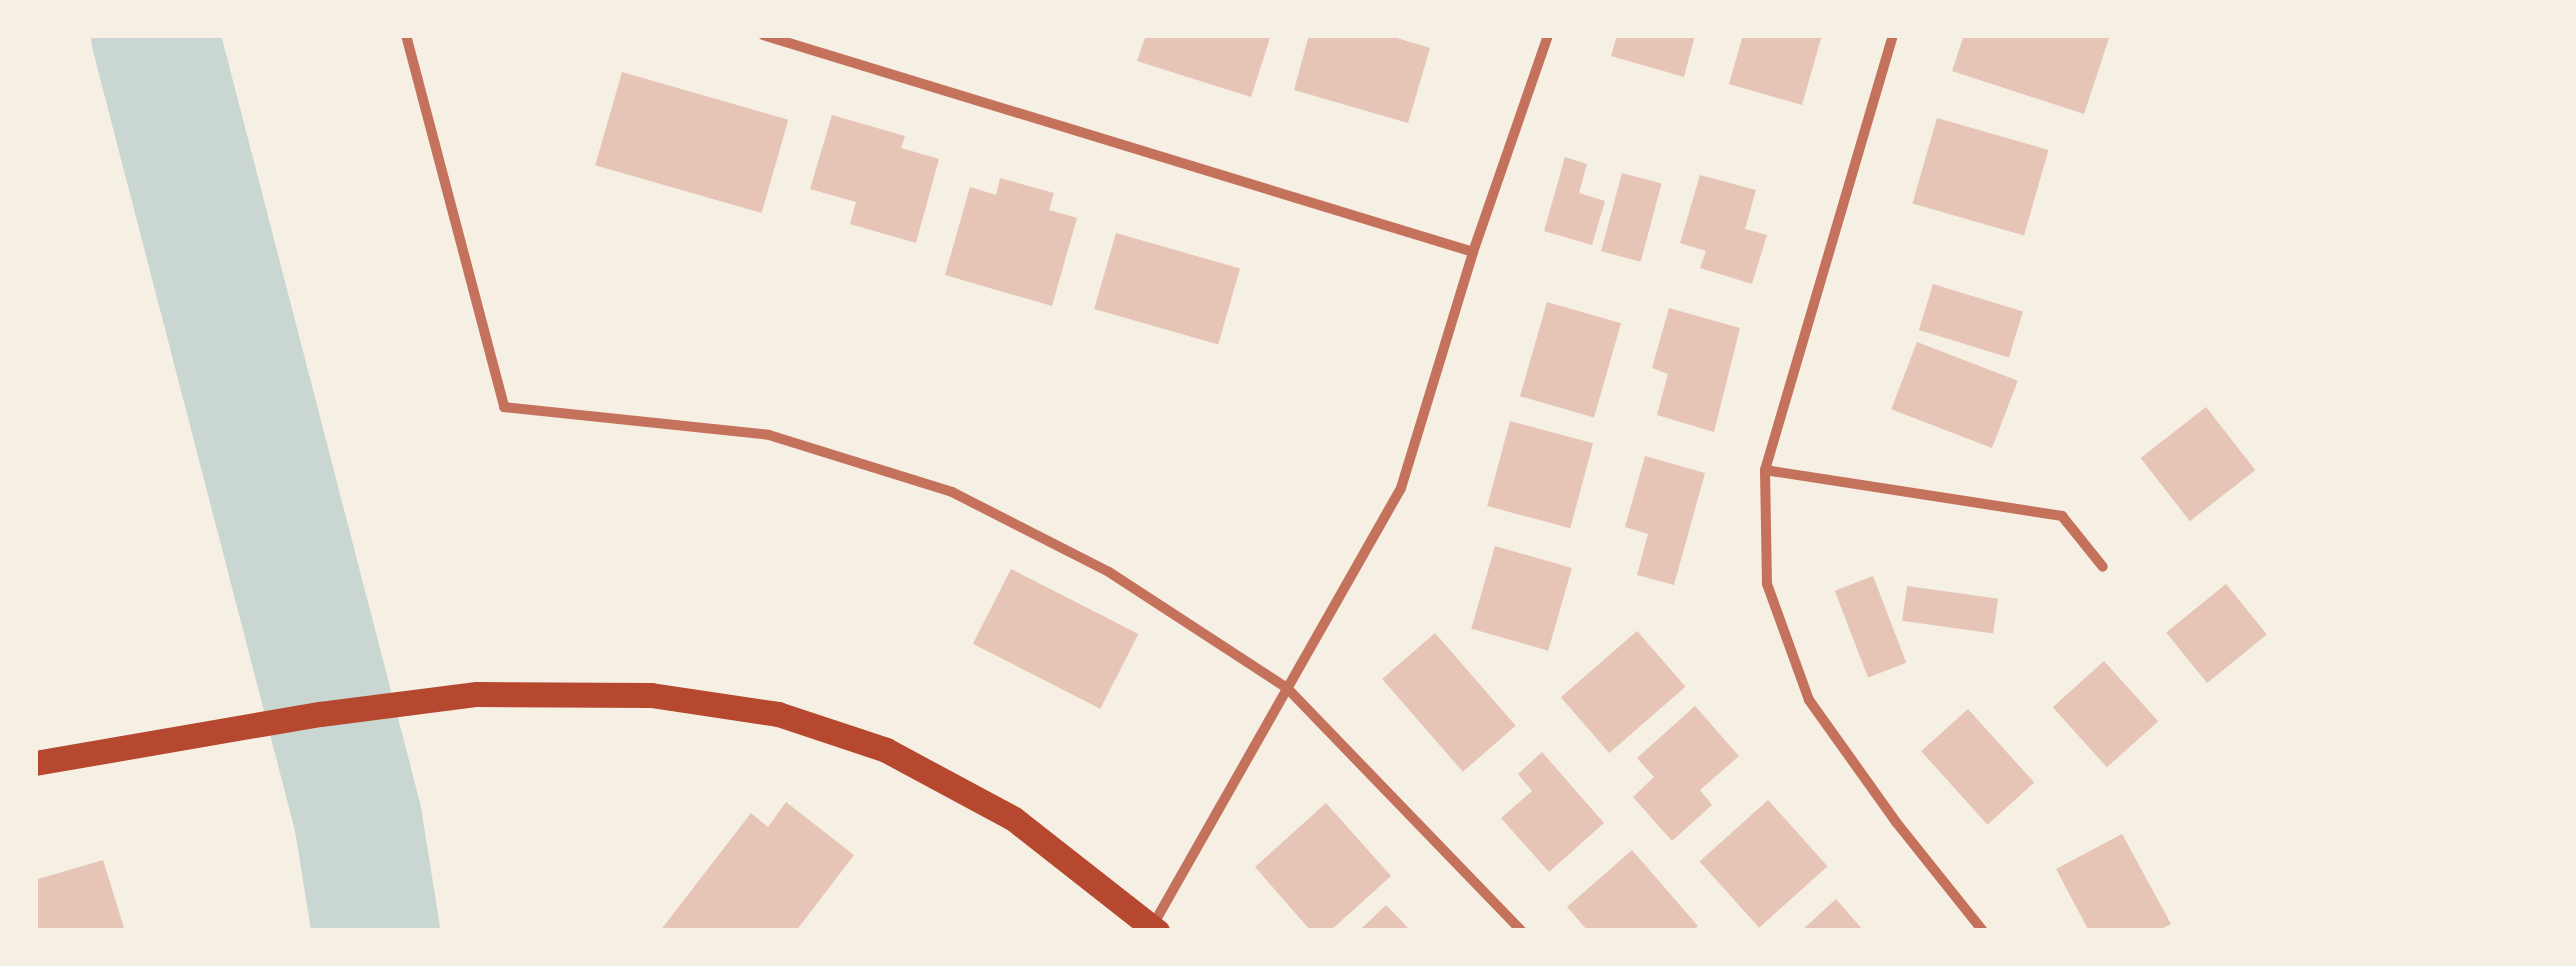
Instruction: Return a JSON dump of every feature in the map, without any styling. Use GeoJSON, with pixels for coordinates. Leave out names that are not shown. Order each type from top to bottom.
{"type":"FeatureCollection","features":[{"type":"Feature","properties":{"kind":"main road"},"geometry":{"type":"LineString","coordinates":[[35,763],[175,738],[476,694],[650,695],[778,714],[886,750],[1014,819],[1155,929]]}},
{"type":"Feature","properties":{"kind":"street"},"geometry":{"type":"LineString","coordinates":[[406,35],[504,408],[769,435],[952,492],[1109,572],[1286,688],[1372,771],[1522,931]]}},
{"type":"Feature","properties":{"kind":"street"},"geometry":{"type":"LineString","coordinates":[[763,35],[1473,252]]}},
{"type":"Feature","properties":{"kind":"street"},"geometry":{"type":"LineString","coordinates":[[1155,929],[1286,688],[1401,488],[1473,252],[1548,35]]}},
{"type":"Feature","properties":{"kind":"street"},"geometry":{"type":"LineString","coordinates":[[1893,35],[1765,470],[1768,584],[1809,700],[1896,822],[1982,931]]}},
{"type":"Feature","properties":{"kind":"street"},"geometry":{"type":"LineString","coordinates":[[1765,470],[2062,516],[2103,566]]}},
{"type":"Feature","properties":{"kind":"building"},"geometry":{"type":"Polygon","coordinates":[[[1146,35],[1271,35],[1251,97],[1137,61],[1146,35]]]}},
{"type":"Feature","properties":{"kind":"building"},"geometry":{"type":"Polygon","coordinates":[[[1309,35],[1387,35],[1430,48],[1408,123],[1294,90],[1309,35]]]}},
{"type":"Feature","properties":{"kind":"building"},"geometry":{"type":"Polygon","coordinates":[[[1617,35],[1695,35],[1684,77],[1611,56],[1617,35]]]}},
{"type":"Feature","properties":{"kind":"building"},"geometry":{"type":"Polygon","coordinates":[[[1743,35],[1822,35],[1802,105],[1729,84],[1743,35]]]}},
{"type":"Feature","properties":{"kind":"building"},"geometry":{"type":"Polygon","coordinates":[[[1964,35],[2110,35],[2084,114],[1952,71],[1964,35]]]}},
{"type":"Feature","properties":{"kind":"building"},"geometry":{"type":"Polygon","coordinates":[[[622,72],[788,120],[762,213],[595,165],[622,72]]]}},
{"type":"Feature","properties":{"kind":"building"},"geometry":{"type":"Polygon","coordinates":[[[832,115],[905,136],[901,148],[939,159],[916,243],[850,224],[856,202],[810,189],[832,115]]]}},
{"type":"Feature","properties":{"kind":"building"},"geometry":{"type":"Polygon","coordinates":[[[1937,118],[2049,150],[2024,236],[1912,204],[1937,118]]]}},
{"type":"Feature","properties":{"kind":"building"},"geometry":{"type":"Polygon","coordinates":[[[1565,157],[1587,164],[1579,193],[1605,201],[1592,245],[1544,231],[1565,157]]]}},
{"type":"Feature","properties":{"kind":"building"},"geometry":{"type":"Polygon","coordinates":[[[1622,173],[1662,184],[1641,262],[1601,251],[1622,173]]]}},
{"type":"Feature","properties":{"kind":"building"},"geometry":{"type":"Polygon","coordinates":[[[1700,175],[1756,190],[1745,229],[1767,235],[1752,284],[1700,268],[1706,251],[1680,243],[1700,175]]]}},
{"type":"Feature","properties":{"kind":"building"},"geometry":{"type":"Polygon","coordinates":[[[1000,178],[1054,193],[1049,210],[1077,218],[1052,306],[945,275],[970,187],[996,195],[1000,178]]]}},
{"type":"Feature","properties":{"kind":"building"},"geometry":{"type":"Polygon","coordinates":[[[1116,233],[1240,269],[1218,344],[1094,309],[1116,233]]]}},
{"type":"Feature","properties":{"kind":"building"},"geometry":{"type":"Polygon","coordinates":[[[1933,284],[2023,311],[2009,357],[1919,330],[1933,284]]]}},
{"type":"Feature","properties":{"kind":"building"},"geometry":{"type":"Polygon","coordinates":[[[1547,302],[1621,323],[1594,417],[1520,396],[1547,302]]]}},
{"type":"Feature","properties":{"kind":"building"},"geometry":{"type":"Polygon","coordinates":[[[1669,308],[1740,328],[1714,432],[1657,415],[1668,374],[1652,368],[1669,308]]]}},
{"type":"Feature","properties":{"kind":"building"},"geometry":{"type":"Polygon","coordinates":[[[1917,342],[2018,381],[1992,448],[1891,409],[1917,342]]]}},
{"type":"Feature","properties":{"kind":"building"},"geometry":{"type":"Polygon","coordinates":[[[2206,407],[2255,470],[2190,521],[2141,458],[2206,407]]]}},
{"type":"Feature","properties":{"kind":"building"},"geometry":{"type":"Polygon","coordinates":[[[1510,421],[1593,443],[1570,528],[1487,506],[1510,421]]]}},
{"type":"Feature","properties":{"kind":"building"},"geometry":{"type":"Polygon","coordinates":[[[1645,456],[1705,473],[1674,585],[1637,575],[1648,534],[1625,527],[1645,456]]]}},
{"type":"Feature","properties":{"kind":"building"},"geometry":{"type":"Polygon","coordinates":[[[1495,546],[1572,568],[1548,651],[1471,629],[1495,546]]]}},
{"type":"Feature","properties":{"kind":"building"},"geometry":{"type":"Polygon","coordinates":[[[1011,569],[1138,634],[1100,709],[973,644],[1011,569]]]}},
{"type":"Feature","properties":{"kind":"building"},"geometry":{"type":"Polygon","coordinates":[[[1873,576],[1906,663],[1868,678],[1835,591],[1873,576]]]}},
{"type":"Feature","properties":{"kind":"building"},"geometry":{"type":"Polygon","coordinates":[[[2226,584],[2267,635],[2207,683],[2166,632],[2226,584]]]}},
{"type":"Feature","properties":{"kind":"building"},"geometry":{"type":"Polygon","coordinates":[[[1907,586],[1998,599],[1993,633],[1902,621],[1907,586]]]}},
{"type":"Feature","properties":{"kind":"building"},"geometry":{"type":"Polygon","coordinates":[[[1637,631],[1686,687],[1609,753],[1561,697],[1637,631]]]}},
{"type":"Feature","properties":{"kind":"building"},"geometry":{"type":"Polygon","coordinates":[[[1435,633],[1516,726],[1463,772],[1382,679],[1435,633]]]}},
{"type":"Feature","properties":{"kind":"building"},"geometry":{"type":"Polygon","coordinates":[[[2104,661],[2158,721],[2107,767],[2053,707],[2104,661]]]}},
{"type":"Feature","properties":{"kind":"building"},"geometry":{"type":"Polygon","coordinates":[[[1695,706],[1739,756],[1700,790],[1712,805],[1672,841],[1633,797],[1654,777],[1637,758],[1695,706]]]}},
{"type":"Feature","properties":{"kind":"building"},"geometry":{"type":"Polygon","coordinates":[[[1968,709],[2034,783],[1987,825],[1921,751],[1968,709]]]}},
{"type":"Feature","properties":{"kind":"building"},"geometry":{"type":"Polygon","coordinates":[[[1542,752],[1604,823],[1549,872],[1501,818],[1532,791],[1518,774],[1542,752]]]}},
{"type":"Feature","properties":{"kind":"building"},"geometry":{"type":"Polygon","coordinates":[[[1768,800],[1828,866],[1759,928],[1700,862],[1768,800]]]}},
{"type":"Feature","properties":{"kind":"building"},"geometry":{"type":"Polygon","coordinates":[[[786,802],[854,855],[796,931],[660,931],[751,813],[768,827],[786,802]]]}},
{"type":"Feature","properties":{"kind":"building"},"geometry":{"type":"Polygon","coordinates":[[[1326,803],[1391,876],[1330,931],[1311,931],[1255,867],[1326,803]]]}},
{"type":"Feature","properties":{"kind":"building"},"geometry":{"type":"Polygon","coordinates":[[[2122,834],[2171,924],[2157,931],[2089,931],[2056,869],[2122,834]]]}},
{"type":"Feature","properties":{"kind":"building"},"geometry":{"type":"Polygon","coordinates":[[[1632,850],[1698,926],[1692,931],[1588,931],[1567,907],[1632,850]]]}},
{"type":"Feature","properties":{"kind":"building"},"geometry":{"type":"Polygon","coordinates":[[[103,860],[125,931],[35,931],[35,880],[103,860]]]}},
{"type":"Feature","properties":{"kind":"building"},"geometry":{"type":"Polygon","coordinates":[[[1836,899],[1864,931],[1801,931],[1836,899]]]}},
{"type":"Feature","properties":{"kind":"building"},"geometry":{"type":"Polygon","coordinates":[[[1386,905],[1411,931],[1359,931],[1386,905]]]}},
{"type":"Feature","properties":{"kind":"waterway"},"geometry":{"type":"LineString","coordinates":[[155,35],[358,819],[376,931]]}}]}
